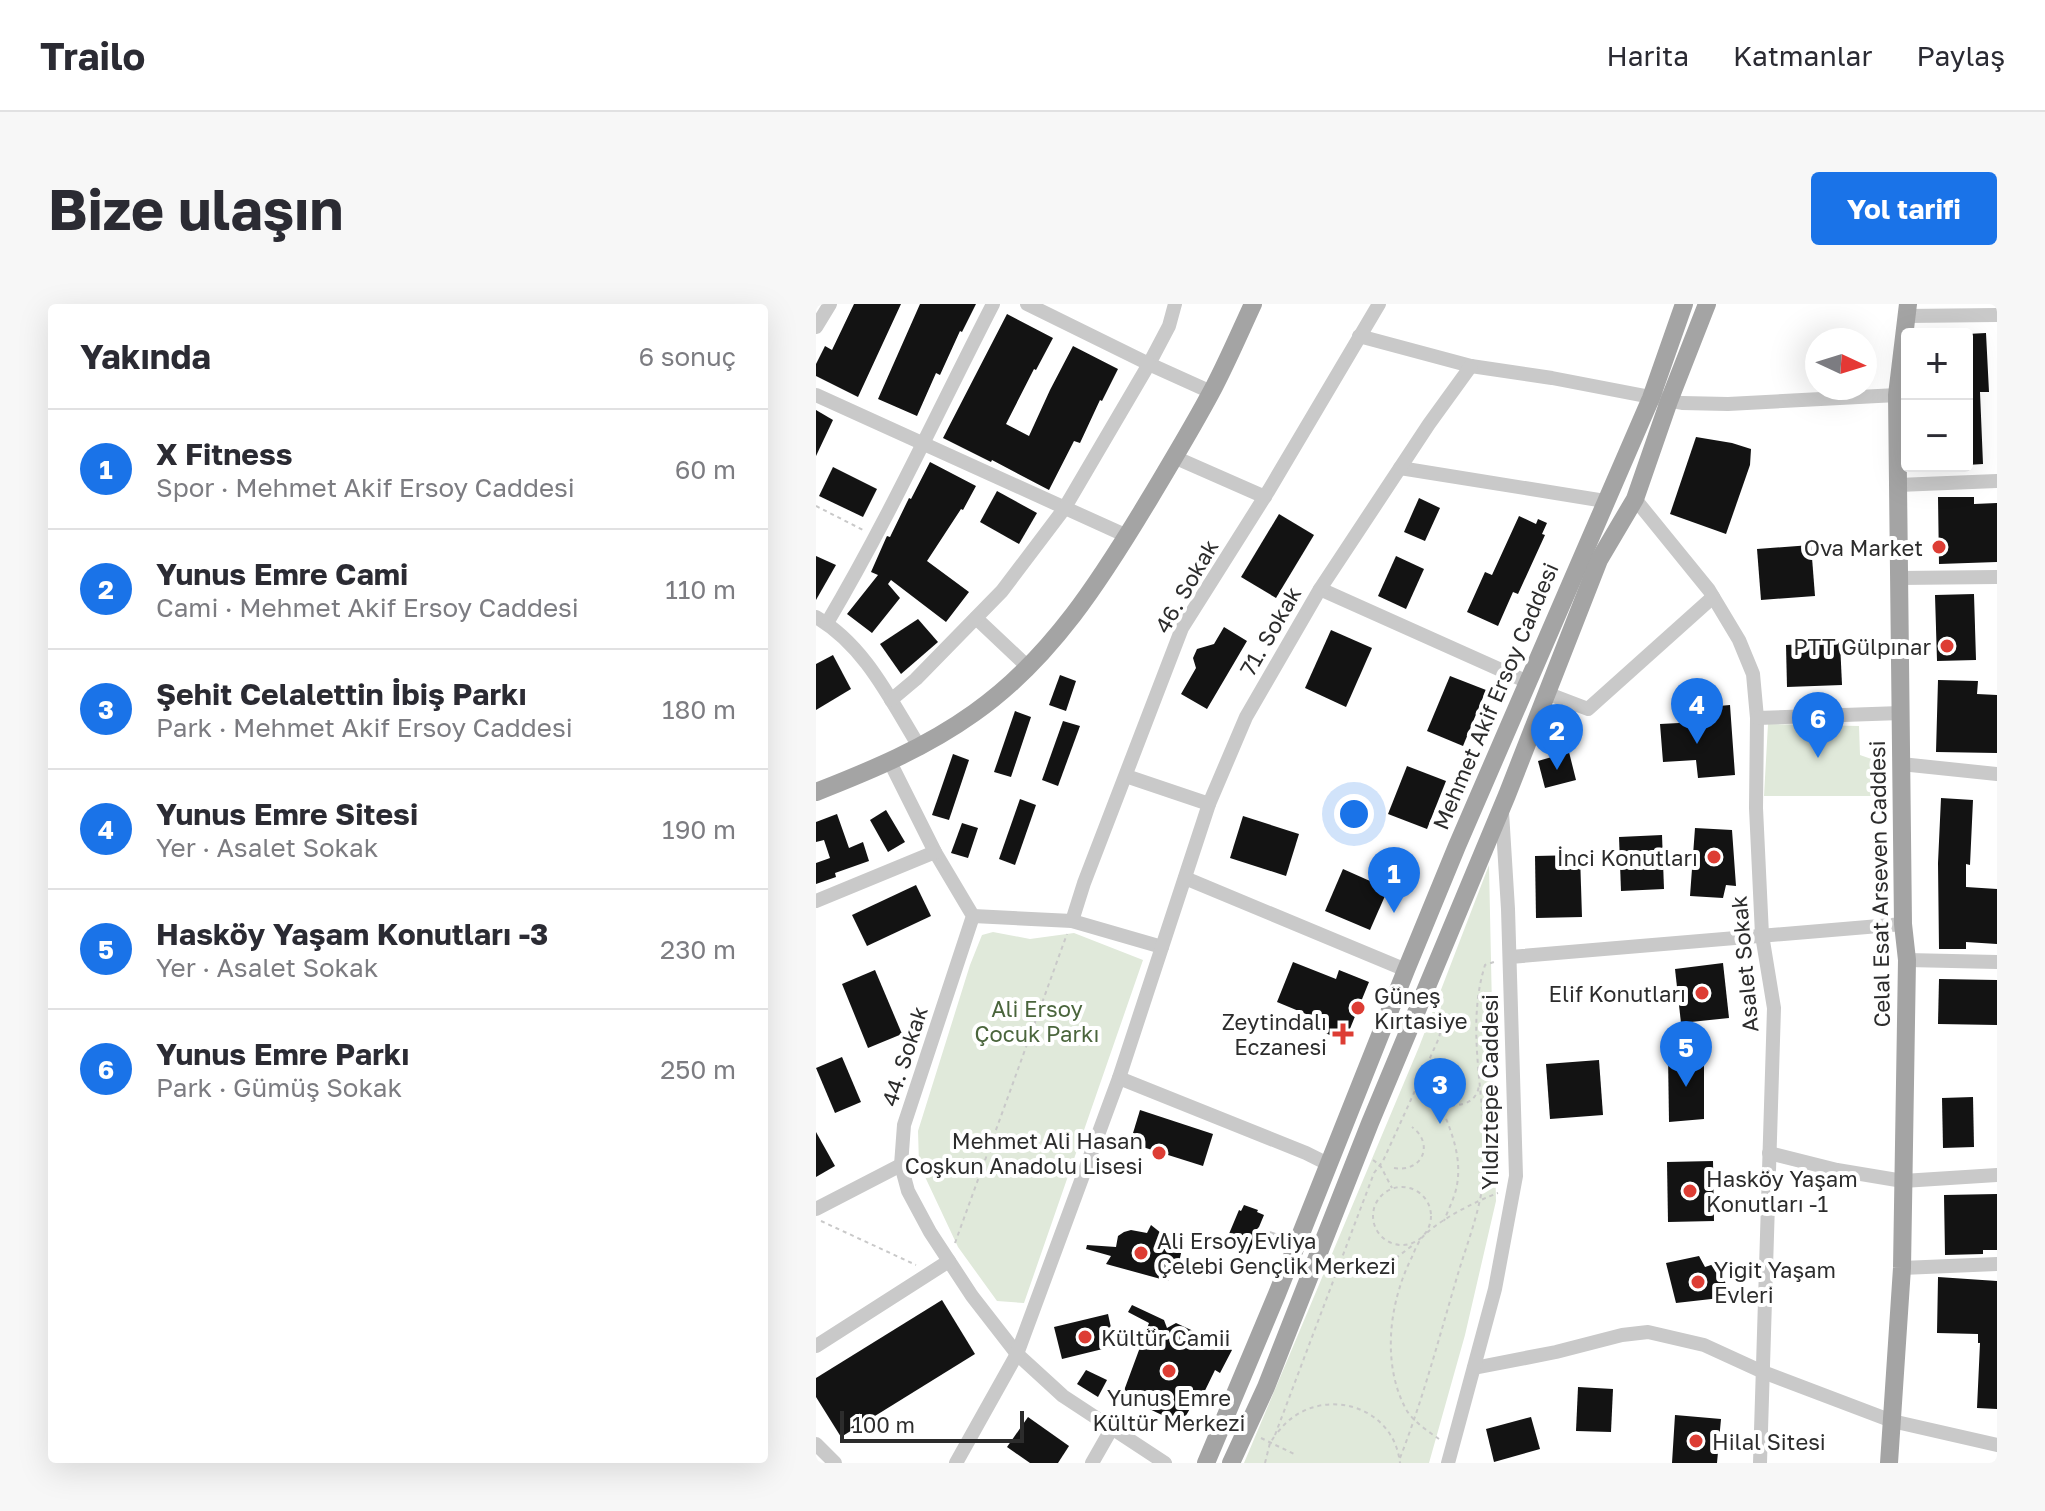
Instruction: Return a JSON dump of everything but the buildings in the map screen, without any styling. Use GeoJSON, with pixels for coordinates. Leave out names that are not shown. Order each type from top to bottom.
{"type":"FeatureCollection","features":[{"type":"Feature","properties":{"kind":"main road"},"geometry":{"type":"LineString","coordinates":[[816,792],[920,748],[976,712],[1028,667],[1051,642],[1096,585],[1127,536],[1211,392],[1253,304]]}},
{"type":"Feature","properties":{"kind":"main road","name":"Mehmet Akif Ersoy Caddesi"},"geometry":{"type":"LineString","coordinates":[[1231,1463],[1266,1387],[1599,560],[1635,499],[1684,304]]}},
{"type":"Feature","properties":{"kind":"main road","name":"Mehmet Akif Ersoy Caddesi"},"geometry":{"type":"LineString","coordinates":[[1206,1463],[1406,970],[1605,501],[1707,304]]}},
{"type":"Feature","properties":{"kind":"main road","name":"Celal Esat Arseven Caddesi"},"geometry":{"type":"LineString","coordinates":[[1889,1463],[1902,1268],[1907,960],[1903,924],[1897,395],[1907,310]]}},
{"type":"Feature","properties":{"kind":"street"},"geometry":{"type":"LineString","coordinates":[[816,327],[830,304]]}},
{"type":"Feature","properties":{"kind":"street"},"geometry":{"type":"LineString","coordinates":[[920,748],[862,657],[821,620],[876,536],[993,304]]}},
{"type":"Feature","properties":{"kind":"street"},"geometry":{"type":"LineString","coordinates":[[1027,304],[1211,392]]}},
{"type":"Feature","properties":{"kind":"street"},"geometry":{"type":"LineString","coordinates":[[891,700],[916,679],[1002,591],[1064,509],[1149,364],[1169,326],[1175,304]]}},
{"type":"Feature","properties":{"kind":"street","name":"46. Sokak"},"geometry":{"type":"LineString","coordinates":[[1072,921],[1182,628],[1265,497],[1379,304]]}},
{"type":"Feature","properties":{"kind":"street"},"geometry":{"type":"LineString","coordinates":[[1907,310],[1997,315]]}},
{"type":"Feature","properties":{"kind":"street"},"geometry":{"type":"LineString","coordinates":[[1359,336],[1471,366],[1682,403],[1728,404],[1897,395]]}},
{"type":"Feature","properties":{"kind":"street","name":"71. Sokak"},"geometry":{"type":"LineString","coordinates":[[956,1463],[1017,1354],[1119,1078],[1209,804],[1246,717],[1320,589],[1471,366]]}},
{"type":"Feature","properties":{"kind":"street"},"geometry":{"type":"LineString","coordinates":[[816,395],[1127,536]]}},
{"type":"Feature","properties":{"kind":"street"},"geometry":{"type":"LineString","coordinates":[[1174,457],[1265,497]]}},
{"type":"Feature","properties":{"kind":"street"},"geometry":{"type":"LineString","coordinates":[[1400,468],[1605,501]]}},
{"type":"Feature","properties":{"kind":"street"},"geometry":{"type":"LineString","coordinates":[[1898,485],[1997,481]]}},
{"type":"Feature","properties":{"kind":"street","name":"Asalet Sokak"},"geometry":{"type":"LineString","coordinates":[[1635,499],[1713,597],[1739,640],[1753,674],[1757,718],[1756,808],[1762,935],[1774,1008],[1760,1463]]}},
{"type":"Feature","properties":{"kind":"street"},"geometry":{"type":"LineString","coordinates":[[1899,578],[1997,577]]}},
{"type":"Feature","properties":{"kind":"street"},"geometry":{"type":"LineString","coordinates":[[1320,589],[1528,682]]}},
{"type":"Feature","properties":{"kind":"street"},"geometry":{"type":"LineString","coordinates":[[1546,693],[1588,709],[1713,597]]}},
{"type":"Feature","properties":{"kind":"street"},"geometry":{"type":"LineString","coordinates":[[976,618],[1028,667]]}},
{"type":"Feature","properties":{"kind":"street"},"geometry":{"type":"LineString","coordinates":[[1757,718],[1901,713]]}},
{"type":"Feature","properties":{"kind":"street"},"geometry":{"type":"LineString","coordinates":[[890,762],[935,852],[973,916],[1072,921],[1162,947]]}},
{"type":"Feature","properties":{"kind":"street"},"geometry":{"type":"LineString","coordinates":[[1901,764],[1997,774]]}},
{"type":"Feature","properties":{"kind":"street"},"geometry":{"type":"LineString","coordinates":[[1126,776],[1209,804]]}},
{"type":"Feature","properties":{"kind":"street","name":"Yıldıztepe Caddesi"},"geometry":{"type":"LineString","coordinates":[[1450,1456],[1495,1289],[1516,1176],[1510,957],[1501,809]]}},
{"type":"Feature","properties":{"kind":"street"},"geometry":{"type":"LineString","coordinates":[[816,901],[935,852]]}},
{"type":"Feature","properties":{"kind":"street"},"geometry":{"type":"LineString","coordinates":[[1185,878],[1406,970]]}},
{"type":"Feature","properties":{"kind":"street","name":"44. Sokak"},"geometry":{"type":"LineString","coordinates":[[973,916],[904,1125],[901,1165],[908,1191],[930,1232],[972,1296],[1017,1354],[1063,1396],[1165,1463]]}},
{"type":"Feature","properties":{"kind":"street"},"geometry":{"type":"LineString","coordinates":[[1510,957],[1903,924]]}},
{"type":"Feature","properties":{"kind":"street"},"geometry":{"type":"LineString","coordinates":[[1907,960],[1997,962]]}},
{"type":"Feature","properties":{"kind":"street"},"geometry":{"type":"LineString","coordinates":[[1119,1078],[1328,1164]]}},
{"type":"Feature","properties":{"kind":"street"},"geometry":{"type":"LineString","coordinates":[[1769,1153],[1837,1170],[1903,1181],[1997,1175]]}},
{"type":"Feature","properties":{"kind":"street"},"geometry":{"type":"LineString","coordinates":[[816,1209],[901,1165]]}},
{"type":"Feature","properties":{"kind":"street"},"geometry":{"type":"LineString","coordinates":[[1263,1236],[1295,1247]]}},
{"type":"Feature","properties":{"kind":"street"},"geometry":{"type":"LineString","coordinates":[[816,1346],[949,1261]]}},
{"type":"Feature","properties":{"kind":"street"},"geometry":{"type":"LineString","coordinates":[[1902,1268],[1997,1264]]}},
{"type":"Feature","properties":{"kind":"street"},"geometry":{"type":"LineString","coordinates":[[1474,1368],[1648,1332],[1704,1345],[1763,1372],[1892,1421],[1997,1445]]}},
{"type":"Feature","properties":{"kind":"street"},"geometry":{"type":"LineString","coordinates":[[1092,1463],[1112,1428]]}},
{"type":"Feature","properties":{"kind":"street"},"geometry":{"type":"LineString","coordinates":[[816,1444],[835,1463]]}},
{"type":"Feature","properties":{"kind":"path"},"geometry":{"type":"LineString","coordinates":[[816,506],[876,536]]}},
{"type":"Feature","properties":{"kind":"path"},"geometry":{"type":"LineString","coordinates":[[949,1261],[1072,921]]}},
{"type":"Feature","properties":{"kind":"path"},"geometry":{"type":"LineString","coordinates":[[1400,1463],[1484,1174],[1484,1132],[1475,1020],[1479,983],[1485,965],[1510,957]]}},
{"type":"Feature","properties":{"kind":"path"},"geometry":{"type":"LineString","coordinates":[[1275,1435],[1374,1173],[1419,1084],[1441,1028],[1426,986]]}},
{"type":"Feature","properties":{"kind":"path"},"geometry":{"type":"LineString","coordinates":[[1440,1104],[1467,1104],[1475,1097],[1480,1083]]}},
{"type":"Feature","properties":{"kind":"path"},"geometry":{"type":"LineString","coordinates":[[1419,1084],[1440,1104],[1458,1156],[1457,1186],[1443,1222]]}},
{"type":"Feature","properties":{"kind":"path"},"geometry":{"type":"LineString","coordinates":[[1394,1168],[1409,1168],[1421,1159],[1424,1145],[1418,1131],[1412,1127]]}},
{"type":"Feature","properties":{"kind":"path"},"geometry":{"type":"LineString","coordinates":[[1359,1150],[1380,1165],[1392,1189]]}},
{"type":"Feature","properties":{"kind":"path"},"geometry":{"type":"LineString","coordinates":[[1339,1263],[1368,1263],[1396,1258],[1478,1200],[1514,1186]]}},
{"type":"Feature","properties":{"kind":"path"},"geometry":{"type":"LineString","coordinates":[[1420,1240],[1402,1246],[1384,1240],[1377,1233],[1372,1214],[1380,1196],[1392,1189],[1407,1187],[1416,1190],[1429,1204],[1431,1223],[1402,1276],[1393,1313],[1391,1352],[1397,1385],[1406,1409],[1450,1456]]}},
{"type":"Feature","properties":{"kind":"path"},"geometry":{"type":"LineString","coordinates":[[816,1219],[931,1272]]}},
{"type":"Feature","properties":{"kind":"path"},"geometry":{"type":"LineString","coordinates":[[1265,1463],[1275,1435],[1299,1412],[1319,1405],[1340,1404],[1361,1409],[1379,1421],[1392,1438],[1400,1458]]}},
{"type":"Feature","properties":{"kind":"path"},"geometry":{"type":"LineString","coordinates":[[1246,1430],[1294,1454]]}},
{"type":"Feature","properties":{"kind":"green space"},"geometry":{"type":"Polygon","coordinates":[[[1768,724],[1859,726],[1860,755],[1880,762],[1881,796],[1764,796],[1768,724]]]}},
{"type":"Feature","properties":{"kind":"green space"},"geometry":{"type":"Polygon","coordinates":[[[1489,865],[1496,1201],[1465,1335],[1429,1463],[1244,1463],[1419,1047],[1489,865]]]}},
{"type":"Feature","properties":{"kind":"green space","name":"Ali Ersoy Çocuk Parkı"},"geometry":{"type":"Polygon","coordinates":[[[993,932],[1030,939],[1074,933],[1143,960],[1024,1303],[997,1301],[958,1247],[919,1164],[918,1131],[970,965],[982,935],[993,932]]]}},
{"type":"Feature","properties":{"kind":"place","name":"Ova Market"},"geometry":{"type":"Point","coordinates":[1939,547]}},
{"type":"Feature","properties":{"kind":"place","name":"PTT Gülpınar"},"geometry":{"type":"Point","coordinates":[1947,646]}},
{"type":"Feature","properties":{"kind":"place","name":"Yunus Emre Sitesi"},"geometry":{"type":"Point","coordinates":[1697,744]}},
{"type":"Feature","properties":{"kind":"place","name":"Yunus Emre Parkı"},"geometry":{"type":"Point","coordinates":[1818,758]}},
{"type":"Feature","properties":{"kind":"place","name":"Yunus Emre Cami"},"geometry":{"type":"Point","coordinates":[1557,770]}},
{"type":"Feature","properties":{"kind":"place","name":"İnci Konutları"},"geometry":{"type":"Point","coordinates":[1714,857]}},
{"type":"Feature","properties":{"kind":"place","name":"X Fitness"},"geometry":{"type":"Point","coordinates":[1394,913]}},
{"type":"Feature","properties":{"kind":"place","name":"Elif Konutları"},"geometry":{"type":"Point","coordinates":[1702,993]}},
{"type":"Feature","properties":{"kind":"place","name":"Güneş Kırtasiye"},"geometry":{"type":"Point","coordinates":[1358,1008]}},
{"type":"Feature","properties":{"kind":"place","name":"Zeytindalı Eczanesi"},"geometry":{"type":"Point","coordinates":[1343,1034]}},
{"type":"Feature","properties":{"kind":"place","name":"Hasköy Yaşam Konutları -3"},"geometry":{"type":"Point","coordinates":[1686,1087]}},
{"type":"Feature","properties":{"kind":"place","name":"Şehit Celalettin İbiş Parkı"},"geometry":{"type":"Point","coordinates":[1440,1124]}},
{"type":"Feature","properties":{"kind":"place","name":"Mehmet Ali Hasan Coşkun Anadolu Lisesi"},"geometry":{"type":"Point","coordinates":[1159,1153]}},
{"type":"Feature","properties":{"kind":"place","name":"Hasköy Yaşam Konutları -1"},"geometry":{"type":"Point","coordinates":[1690,1191]}},
{"type":"Feature","properties":{"kind":"place","name":"Ali Ersoy Evliya Çelebi Gençlik Merkezi"},"geometry":{"type":"Point","coordinates":[1141,1253]}},
{"type":"Feature","properties":{"kind":"place","name":"Yiğit Yaşam Evleri"},"geometry":{"type":"Point","coordinates":[1698,1282]}},
{"type":"Feature","properties":{"kind":"place","name":"Kültür Camii"},"geometry":{"type":"Point","coordinates":[1085,1337]}},
{"type":"Feature","properties":{"kind":"place","name":"Yunus Emre Kültür Merkezi"},"geometry":{"type":"Point","coordinates":[1169,1371]}},
{"type":"Feature","properties":{"kind":"place","name":"Hilal Sitesi"},"geometry":{"type":"Point","coordinates":[1696,1441]}}]}
